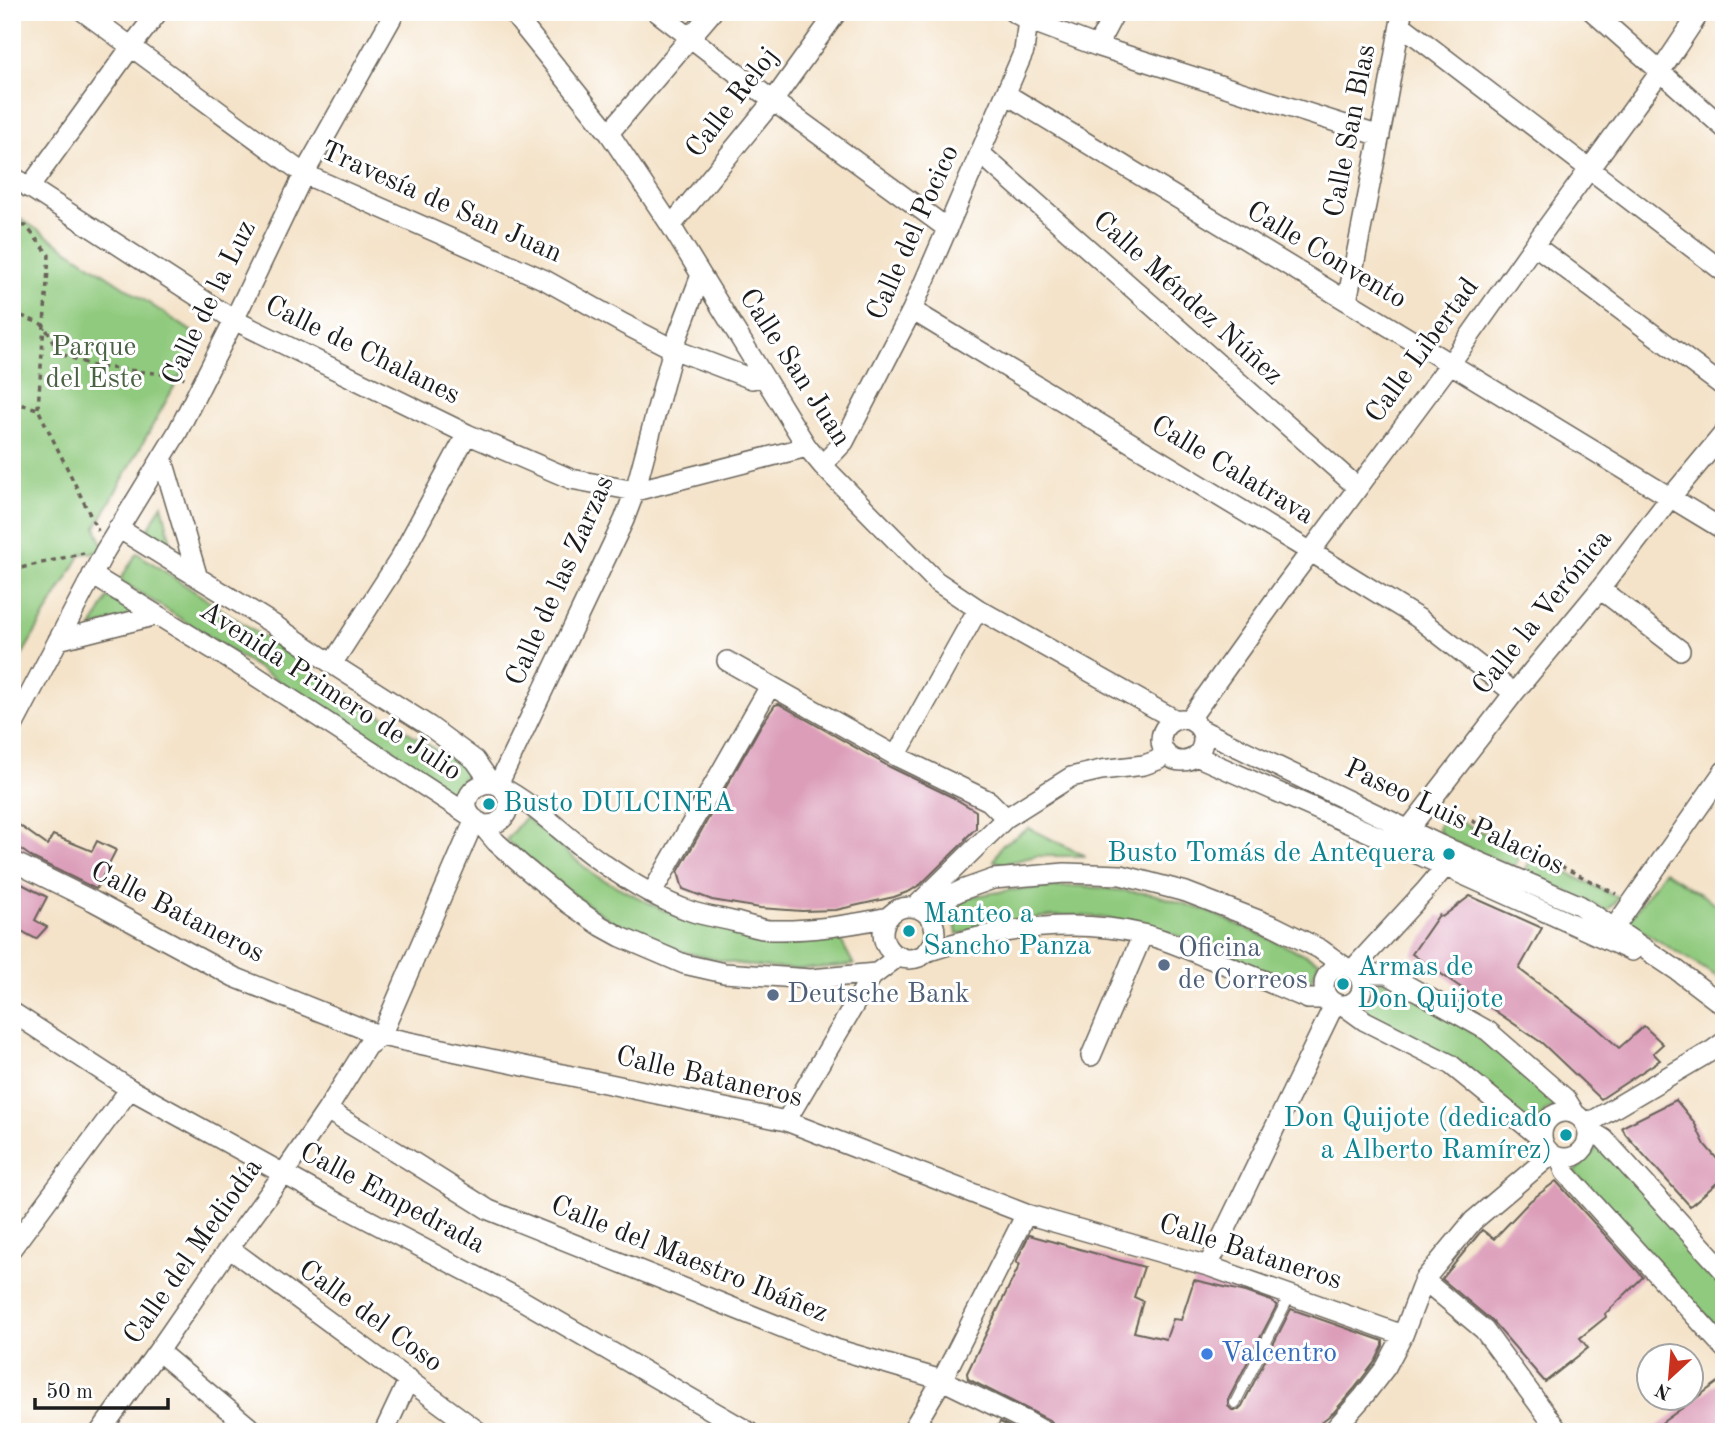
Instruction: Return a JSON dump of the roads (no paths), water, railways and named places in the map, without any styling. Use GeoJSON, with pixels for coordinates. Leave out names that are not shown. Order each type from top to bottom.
{"type":"FeatureCollection","features":[{"type":"Feature","properties":{"kind":"street","name":"Travesía de San Juan"},"geometry":{"type":"LineString","coordinates":[[84,12],[304,174],[545,280],[673,349],[752,379],[762,377]]}},
{"type":"Feature","properties":{"kind":"street"},"geometry":{"type":"LineString","coordinates":[[29,188],[158,12]]}},
{"type":"Feature","properties":{"kind":"street","name":"Calle de la Luz"},"geometry":{"type":"LineString","coordinates":[[12,728],[105,551],[177,433],[304,174],[395,12]]}},
{"type":"Feature","properties":{"kind":"street"},"geometry":{"type":"LineString","coordinates":[[657,12],[948,229]]}},
{"type":"Feature","properties":{"kind":"street"},"geometry":{"type":"LineString","coordinates":[[609,133],[712,12]]}},
{"type":"Feature","properties":{"kind":"street","name":"Calle Reloj"},"geometry":{"type":"LineString","coordinates":[[671,226],[773,101],[837,12]]}},
{"type":"Feature","properties":{"kind":"street"},"geometry":{"type":"LineString","coordinates":[[1097,46],[1115,12]]}},
{"type":"Feature","properties":{"kind":"street"},"geometry":{"type":"LineString","coordinates":[[1593,12],[1724,128]]}},
{"type":"Feature","properties":{"kind":"street","name":"Calle Libertad"},"geometry":{"type":"LineString","coordinates":[[1188,723],[1282,590],[1450,364],[1661,72],[1700,12]]}},
{"type":"Feature","properties":{"kind":"street","name":"Calle San Juan"},"geometry":{"type":"LineString","coordinates":[[515,13],[609,133],[671,226],[762,377],[807,447],[822,465],[936,581],[978,609],[1188,723]]}},
{"type":"Feature","properties":{"kind":"street"},"geometry":{"type":"LineString","coordinates":[[1023,15],[1097,46],[1380,136]]}},
{"type":"Feature","properties":{"kind":"street","name":"Calle del Pocico"},"geometry":{"type":"LineString","coordinates":[[822,465],[844,442],[912,310],[1024,51],[1023,15]]}},
{"type":"Feature","properties":{"kind":"street"},"geometry":{"type":"LineString","coordinates":[[1401,18],[1589,169],[1724,272]]}},
{"type":"Feature","properties":{"kind":"street","name":"Calle San Blas"},"geometry":{"type":"LineString","coordinates":[[1347,301],[1401,18]]}},
{"type":"Feature","properties":{"kind":"street","name":"Calle Convento"},"geometry":{"type":"LineString","coordinates":[[1006,94],[1724,530]]}},
{"type":"Feature","properties":{"kind":"street","name":"Calle Méndez Núñez"},"geometry":{"type":"LineString","coordinates":[[980,153],[1357,487]]}},
{"type":"Feature","properties":{"kind":"street","name":"Calle de Chalanes"},"geometry":{"type":"LineString","coordinates":[[12,176],[234,320],[467,434],[571,479],[635,491]]}},
{"type":"Feature","properties":{"kind":"street"},"geometry":{"type":"LineString","coordinates":[[1534,245],[1724,387]]}},
{"type":"Feature","properties":{"kind":"street","name":"Calle de las Zarzas"},"geometry":{"type":"LineString","coordinates":[[497,785],[624,520],[635,491],[673,349],[701,275]]}},
{"type":"Feature","properties":{"kind":"street","name":"Calle Calatrava"},"geometry":{"type":"LineString","coordinates":[[912,310],[1418,618],[1514,693]]}},
{"type":"Feature","properties":{"kind":"street","name":"Calle la Verónica"},"geometry":{"type":"LineString","coordinates":[[1408,830],[1514,693],[1724,433]]}},
{"type":"Feature","properties":{"kind":"street"},"geometry":{"type":"LineString","coordinates":[[332,664],[399,560],[467,434]]}},
{"type":"Feature","properties":{"kind":"street"},"geometry":{"type":"LineString","coordinates":[[635,491],[807,447]]}},
{"type":"Feature","properties":{"kind":"street","name":"Avenida Primero de Julio"},"geometry":{"type":"LineString","coordinates":[[162,457],[197,575]]}},
{"type":"Feature","properties":{"kind":"street","name":"Avenida Primero de Julio"},"geometry":{"type":"LineString","coordinates":[[118,528],[197,575],[429,726],[475,760],[497,785],[525,802],[599,861],[667,901],[691,912],[770,930],[849,926],[889,916]]}},
{"type":"Feature","properties":{"kind":"street","name":"Avenida Primero de Julio"},"geometry":{"type":"LineString","coordinates":[[92,575],[246,669],[475,820],[496,842],[569,904],[621,937],[684,964],[724,973],[811,979],[876,973]]}},
{"type":"Feature","properties":{"kind":"street"},"geometry":{"type":"LineString","coordinates":[[1600,589],[1680,650]]}},
{"type":"Feature","properties":{"kind":"street"},"geometry":{"type":"LineString","coordinates":[[895,756],[978,609]]}},
{"type":"Feature","properties":{"kind":"street","name":"Avenida Primero de Julio"},"geometry":{"type":"LineString","coordinates":[[58,640],[157,615]]}},
{"type":"Feature","properties":{"kind":"street"},"geometry":{"type":"LineString","coordinates":[[727,661],[895,756],[989,801],[1006,818]]}},
{"type":"Feature","properties":{"kind":"street"},"geometry":{"type":"LineString","coordinates":[[653,893],[770,686]]}},
{"type":"Feature","properties":{"kind":"street"},"geometry":{"type":"LineString","coordinates":[[1170,722],[1188,723],[1203,735],[1203,743],[1196,756],[1190,760],[1176,760],[1164,752],[1161,746],[1162,733],[1170,722]]}},
{"type":"Feature","properties":{"kind":"street","name":"Paseo Luis Palacios"},"geometry":{"type":"LineString","coordinates":[[1188,723],[1408,830],[1447,860],[1579,905],[1678,971],[1724,1006]]}},
{"type":"Feature","properties":{"kind":"street"},"geometry":{"type":"LineString","coordinates":[[917,909],[1006,818],[1071,777],[1144,765],[1158,760],[1164,752]]}},
{"type":"Feature","properties":{"kind":"street","name":"Paseo Luis Palacios"},"geometry":{"type":"LineString","coordinates":[[1196,756],[1447,860],[1678,971]]}},
{"type":"Feature","properties":{"kind":"street"},"geometry":{"type":"LineString","coordinates":[[1615,928],[1724,771]]}},
{"type":"Feature","properties":{"kind":"street"},"geometry":{"type":"LineString","coordinates":[[497,785],[507,794],[509,808],[506,815],[494,824],[486,825],[475,820],[468,811],[468,797],[472,790],[477,786],[497,785]]}},
{"type":"Feature","properties":{"kind":"street"},"geometry":{"type":"LineString","coordinates":[[381,1035],[475,820]]}},
{"type":"Feature","properties":{"kind":"street"},"geometry":{"type":"LineString","coordinates":[[973,852],[993,879]]}},
{"type":"Feature","properties":{"kind":"street"},"geometry":{"type":"LineString","coordinates":[[1352,970],[1424,892],[1447,860]]}},
{"type":"Feature","properties":{"kind":"street","name":"Calle Bataneros"},"geometry":{"type":"LineString","coordinates":[[12,861],[234,977],[381,1035],[786,1121],[1026,1214],[1208,1266],[1403,1335]]}},
{"type":"Feature","properties":{"kind":"street"},"geometry":{"type":"LineString","coordinates":[[1065,873],[1121,875],[1186,892],[1274,926],[1320,949],[1352,970],[1362,985],[1359,997],[1349,1004],[1308,999],[1180,946],[1143,934],[1096,927],[1038,927],[953,943],[913,958],[892,952],[884,939],[883,931],[889,916],[900,908],[917,909],[993,879],[1065,873]]}},
{"type":"Feature","properties":{"kind":"street"},"geometry":{"type":"LineString","coordinates":[[917,909],[927,915],[934,930],[934,938],[926,952]]}},
{"type":"Feature","properties":{"kind":"street"},"geometry":{"type":"LineString","coordinates":[[1091,1056],[1143,934]]}},
{"type":"Feature","properties":{"kind":"street"},"geometry":{"type":"LineString","coordinates":[[786,1121],[870,978],[899,956]]}},
{"type":"Feature","properties":{"kind":"street"},"geometry":{"type":"LineString","coordinates":[[1551,1151],[1568,1158],[1582,1151],[1587,1145],[1588,1137],[1582,1122],[1566,1099],[1488,1031],[1387,974],[1332,970],[1324,987],[1336,1002],[1365,1021],[1450,1064],[1551,1151],[1565,1172],[1724,1348]]}},
{"type":"Feature","properties":{"kind":"street"},"geometry":{"type":"LineString","coordinates":[[1208,1266],[1336,1002]]}},
{"type":"Feature","properties":{"kind":"street","name":"Calle Empedrada"},"geometry":{"type":"LineString","coordinates":[[12,1013],[130,1089],[518,1298],[749,1432]]}},
{"type":"Feature","properties":{"kind":"street","name":"Calle del Mediodía"},"geometry":{"type":"LineString","coordinates":[[100,1432],[284,1173],[367,1046],[381,1035]]}},
{"type":"Feature","properties":{"kind":"street"},"geometry":{"type":"LineString","coordinates":[[1582,1122],[1594,1120],[1724,1042]]}},
{"type":"Feature","properties":{"kind":"street"},"geometry":{"type":"LineString","coordinates":[[12,1248],[130,1089]]}},
{"type":"Feature","properties":{"kind":"street","name":"Calle del Maestro Ibáñez"},"geometry":{"type":"LineString","coordinates":[[327,1110],[489,1210],[836,1349],[942,1380],[1026,1420],[1045,1432]]}},
{"type":"Feature","properties":{"kind":"street"},"geometry":{"type":"LineString","coordinates":[[1551,1151],[1544,1125],[1555,1115],[1562,1113],[1582,1122],[1604,1139],[1724,1271]]}},
{"type":"Feature","properties":{"kind":"street"},"geometry":{"type":"LineString","coordinates":[[1332,1432],[1386,1367],[1403,1335],[1424,1280],[1473,1221],[1551,1151]]}},
{"type":"Feature","properties":{"kind":"street"},"geometry":{"type":"LineString","coordinates":[[911,1432],[942,1380],[1026,1214]]}},
{"type":"Feature","properties":{"kind":"street","name":"Calle del Coso"},"geometry":{"type":"LineString","coordinates":[[229,1248],[479,1432]]}},
{"type":"Feature","properties":{"kind":"street"},"geometry":{"type":"LineString","coordinates":[[1424,1280],[1484,1330],[1559,1432]]}},
{"type":"Feature","properties":{"kind":"street"},"geometry":{"type":"LineString","coordinates":[[158,1351],[255,1432]]}},
{"type":"Feature","properties":{"kind":"street"},"geometry":{"type":"LineString","coordinates":[[384,1432],[409,1380]]}},
{"type":"Feature","properties":{"kind":"lane"},"geometry":{"type":"LineString","coordinates":[[1234,1403],[1290,1295]]}},
{"type":"Feature","properties":{"kind":"place","name":"Busto DULCINEA"},"geometry":{"type":"Point","coordinates":[489,804]}},
{"type":"Feature","properties":{"kind":"place","name":"Busto Tomás de Antequera"},"geometry":{"type":"Point","coordinates":[1449,854]}},
{"type":"Feature","properties":{"kind":"place","name":"Manteo a Sancho Panza"},"geometry":{"type":"Point","coordinates":[909,931]}},
{"type":"Feature","properties":{"kind":"place","name":"Oficina de Correos"},"geometry":{"type":"Point","coordinates":[1164,965]}},
{"type":"Feature","properties":{"kind":"place","name":"Armas de Don Quijote"},"geometry":{"type":"Point","coordinates":[1343,984]}},
{"type":"Feature","properties":{"kind":"place","name":"Deutsche Bank"},"geometry":{"type":"Point","coordinates":[773,995]}},
{"type":"Feature","properties":{"kind":"place","name":"Don Quijote (dedicado a Alberto Ramírez)"},"geometry":{"type":"Point","coordinates":[1566,1135]}},
{"type":"Feature","properties":{"kind":"place","name":"Valcentro"},"geometry":{"type":"Point","coordinates":[1207,1354]}},
{"type":"Feature","properties":{"kind":"park label","name":"Parque del Este"},"geometry":{"type":"Point","coordinates":[94,364]}}]}
